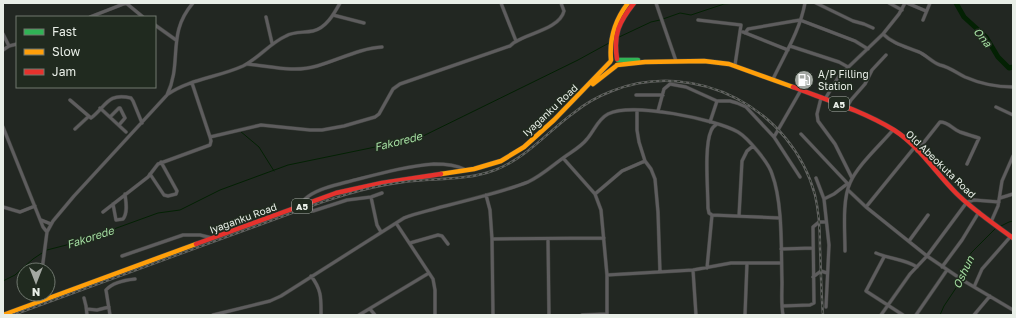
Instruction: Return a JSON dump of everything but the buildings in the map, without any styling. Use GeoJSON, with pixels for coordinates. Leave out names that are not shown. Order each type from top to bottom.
{"type":"FeatureCollection","features":[{"type":"Feature","properties":{"kind":"main road"},"geometry":{"type":"LineString","coordinates":[[628,3],[613,29],[611,42],[612,66],[617,63],[615,44],[616,32],[622,18],[634,3]]}},
{"type":"Feature","properties":{"kind":"main road","name":"Iyaganku Road"},"geometry":{"type":"LineString","coordinates":[[56,295],[336,193],[368,185],[465,171],[494,164],[516,153],[554,120],[587,88],[611,61]]}},
{"type":"Feature","properties":{"kind":"main road","name":"Old Abeokuta Road"},"geometry":{"type":"LineString","coordinates":[[617,63],[676,61],[718,62],[735,65],[846,107],[893,130],[916,149],[956,193],[1012,237]]}},
{"type":"Feature","properties":{"kind":"main road","name":"Iyaganku Road"},"geometry":{"type":"LineString","coordinates":[[587,88],[599,80],[617,63]]}},
{"type":"Feature","properties":{"kind":"main road","name":"Iyaganku Road"},"geometry":{"type":"LineString","coordinates":[[3,315],[35,302]]}},
{"type":"Feature","properties":{"kind":"street"},"geometry":{"type":"LineString","coordinates":[[93,16],[126,3],[142,16]]}},
{"type":"Feature","properties":{"kind":"street"},"geometry":{"type":"LineString","coordinates":[[167,95],[173,77],[176,40],[181,20],[193,3]]}},
{"type":"Feature","properties":{"kind":"street"},"geometry":{"type":"LineString","coordinates":[[43,262],[47,232],[60,210],[167,95],[178,88],[247,64],[272,43],[291,34],[316,30],[325,25],[340,3]]}},
{"type":"Feature","properties":{"kind":"street"},"geometry":{"type":"LineString","coordinates":[[501,3],[516,41]]}},
{"type":"Feature","properties":{"kind":"street"},"geometry":{"type":"LineString","coordinates":[[210,137],[255,126],[267,125],[322,130],[369,119],[379,114],[393,89],[400,84],[510,46],[516,41],[542,30],[560,19],[564,10],[561,3]]}},
{"type":"Feature","properties":{"kind":"street"},"geometry":{"type":"LineString","coordinates":[[656,3],[676,61]]}},
{"type":"Feature","properties":{"kind":"street"},"geometry":{"type":"LineString","coordinates":[[773,79],[789,48],[805,3]]}},
{"type":"Feature","properties":{"kind":"street"},"geometry":{"type":"LineString","coordinates":[[816,3],[848,19],[873,28]]}},
{"type":"Feature","properties":{"kind":"street"},"geometry":{"type":"LineString","coordinates":[[889,3],[902,10]]}},
{"type":"Feature","properties":{"kind":"street"},"geometry":{"type":"LineString","coordinates":[[852,178],[835,144],[818,121],[817,114],[823,98],[848,66],[883,34],[906,3],[926,11]]}},
{"type":"Feature","properties":{"kind":"street"},"geometry":{"type":"LineString","coordinates":[[923,20],[930,3]]}},
{"type":"Feature","properties":{"kind":"street"},"geometry":{"type":"LineString","coordinates":[[333,15],[364,23]]}},
{"type":"Feature","properties":{"kind":"street"},"geometry":{"type":"LineString","coordinates":[[266,17],[272,43]]}},
{"type":"Feature","properties":{"kind":"street"},"geometry":{"type":"LineString","coordinates":[[698,20],[740,24],[741,31],[735,65]]}},
{"type":"Feature","properties":{"kind":"street"},"geometry":{"type":"LineString","coordinates":[[745,33],[748,29],[800,20],[855,41],[868,48]]}},
{"type":"Feature","properties":{"kind":"street"},"geometry":{"type":"LineString","coordinates":[[156,26],[176,40]]}},
{"type":"Feature","properties":{"kind":"street"},"geometry":{"type":"LineString","coordinates":[[741,31],[789,48],[848,66]]}},
{"type":"Feature","properties":{"kind":"street"},"geometry":{"type":"LineString","coordinates":[[3,34],[9,46]]}},
{"type":"Feature","properties":{"kind":"street"},"geometry":{"type":"LineString","coordinates":[[883,34],[905,48],[920,52],[940,65],[943,65],[978,82],[983,84],[1013,87]]}},
{"type":"Feature","properties":{"kind":"street"},"geometry":{"type":"LineString","coordinates":[[3,50],[9,46],[16,44]]}},
{"type":"Feature","properties":{"kind":"street"},"geometry":{"type":"LineString","coordinates":[[247,64],[300,70],[318,66],[370,48],[382,47]]}},
{"type":"Feature","properties":{"kind":"street"},"geometry":{"type":"LineString","coordinates":[[846,107],[865,84],[872,70],[886,55]]}},
{"type":"Feature","properties":{"kind":"street"},"geometry":{"type":"LineString","coordinates":[[103,212],[150,174],[161,162],[211,143],[192,83]]}},
{"type":"Feature","properties":{"kind":"street"},"geometry":{"type":"LineString","coordinates":[[658,111],[664,89],[670,84],[686,87],[716,101],[730,101],[746,107],[774,137],[800,177]]}},
{"type":"Feature","properties":{"kind":"street"},"geometry":{"type":"LineString","coordinates":[[774,137],[801,90]]}},
{"type":"Feature","properties":{"kind":"street"},"geometry":{"type":"LineString","coordinates":[[636,95],[663,95]]}},
{"type":"Feature","properties":{"kind":"street"},"geometry":{"type":"LineString","coordinates":[[75,129],[88,117],[92,118],[110,99],[121,96],[131,98],[142,123]]}},
{"type":"Feature","properties":{"kind":"street"},"geometry":{"type":"LineString","coordinates":[[70,100],[88,117]]}},
{"type":"Feature","properties":{"kind":"street"},"geometry":{"type":"LineString","coordinates":[[710,122],[716,101]]}},
{"type":"Feature","properties":{"kind":"street"},"geometry":{"type":"LineString","coordinates":[[100,108],[126,132]]}},
{"type":"Feature","properties":{"kind":"street"},"geometry":{"type":"LineString","coordinates":[[110,117],[118,108],[120,108],[125,118],[119,125]]}},
{"type":"Feature","properties":{"kind":"street"},"geometry":{"type":"LineString","coordinates":[[996,108],[1013,115]]}},
{"type":"Feature","properties":{"kind":"street"},"geometry":{"type":"LineString","coordinates":[[213,315],[276,298],[381,232],[412,215],[486,195],[531,180],[586,141],[602,118],[608,114],[619,111],[658,111],[694,117],[736,132],[753,146],[773,174],[780,218],[783,315]]}},
{"type":"Feature","properties":{"kind":"street"},"geometry":{"type":"LineString","coordinates":[[636,111],[637,137],[645,161],[653,174],[657,195],[660,272]]}},
{"type":"Feature","properties":{"kind":"street"},"geometry":{"type":"LineString","coordinates":[[866,208],[940,122],[948,123],[958,131],[979,138],[967,164]]}},
{"type":"Feature","properties":{"kind":"street"},"geometry":{"type":"LineString","coordinates":[[707,268],[712,215],[708,208],[707,155],[709,136],[713,127],[717,124]]}},
{"type":"Feature","properties":{"kind":"street"},"geometry":{"type":"LineString","coordinates":[[3,127],[43,227],[47,232]]}},
{"type":"Feature","properties":{"kind":"street"},"geometry":{"type":"LineString","coordinates":[[824,199],[848,185],[866,160],[893,130]]}},
{"type":"Feature","properties":{"kind":"street"},"geometry":{"type":"LineString","coordinates":[[801,134],[848,185],[845,216],[845,251]]}},
{"type":"Feature","properties":{"kind":"street"},"geometry":{"type":"LineString","coordinates":[[739,216],[742,161],[747,151],[753,146]]}},
{"type":"Feature","properties":{"kind":"street"},"geometry":{"type":"LineString","coordinates":[[991,222],[999,202],[1002,181],[1013,156]]}},
{"type":"Feature","properties":{"kind":"street"},"geometry":{"type":"LineString","coordinates":[[563,158],[595,194],[601,210],[607,275],[607,315],[582,315]]}},
{"type":"Feature","properties":{"kind":"street"},"geometry":{"type":"LineString","coordinates":[[595,194],[622,171],[645,161]]}},
{"type":"Feature","properties":{"kind":"street"},"geometry":{"type":"LineString","coordinates":[[150,174],[164,195],[168,196],[176,194],[177,191],[161,162]]}},
{"type":"Feature","properties":{"kind":"street"},"geometry":{"type":"LineString","coordinates":[[382,193],[371,197],[347,200],[312,211],[306,204],[305,199],[329,187],[365,177],[433,164],[460,168],[464,169],[465,171]]}},
{"type":"Feature","properties":{"kind":"street"},"geometry":{"type":"LineString","coordinates":[[816,178],[824,199],[829,245],[826,307]]}},
{"type":"Feature","properties":{"kind":"street"},"geometry":{"type":"LineString","coordinates":[[848,190],[866,208],[942,267],[1013,310]]}},
{"type":"Feature","properties":{"kind":"street"},"geometry":{"type":"LineString","coordinates":[[113,204],[116,220],[123,219],[126,216],[125,194]]}},
{"type":"Feature","properties":{"kind":"street"},"geometry":{"type":"LineString","coordinates":[[1000,198],[1013,194]]}},
{"type":"Feature","properties":{"kind":"street"},"geometry":{"type":"LineString","coordinates":[[486,195],[490,210],[492,239],[493,315]]}},
{"type":"Feature","properties":{"kind":"street"},"geometry":{"type":"LineString","coordinates":[[371,197],[377,225],[381,232]]}},
{"type":"Feature","properties":{"kind":"street"},"geometry":{"type":"LineString","coordinates":[[881,315],[967,202],[970,200],[999,202]]}},
{"type":"Feature","properties":{"kind":"street"},"geometry":{"type":"LineString","coordinates":[[3,207],[20,212],[35,206]]}},
{"type":"Feature","properties":{"kind":"street"},"geometry":{"type":"LineString","coordinates":[[942,267],[962,240],[979,212]]}},
{"type":"Feature","properties":{"kind":"street"},"geometry":{"type":"LineString","coordinates":[[712,215],[780,218]]}},
{"type":"Feature","properties":{"kind":"street"},"geometry":{"type":"LineString","coordinates":[[909,241],[928,216]]}},
{"type":"Feature","properties":{"kind":"street"},"geometry":{"type":"LineString","coordinates":[[41,220],[51,224]]}},
{"type":"Feature","properties":{"kind":"street"},"geometry":{"type":"LineString","coordinates":[[782,306],[813,304],[813,227],[819,222],[826,222]]}},
{"type":"Feature","properties":{"kind":"street"},"geometry":{"type":"LineString","coordinates":[[396,223],[434,283],[435,315]]}},
{"type":"Feature","properties":{"kind":"street"},"geometry":{"type":"LineString","coordinates":[[122,256],[183,235],[200,235],[212,238]]}},
{"type":"Feature","properties":{"kind":"street"},"geometry":{"type":"LineString","coordinates":[[410,243],[438,235],[442,236],[448,244]]}},
{"type":"Feature","properties":{"kind":"street"},"geometry":{"type":"LineString","coordinates":[[974,287],[982,269],[1012,237]]}},
{"type":"Feature","properties":{"kind":"street"},"geometry":{"type":"LineString","coordinates":[[492,239],[604,238]]}},
{"type":"Feature","properties":{"kind":"street"},"geometry":{"type":"LineString","coordinates":[[548,239],[549,315]]}},
{"type":"Feature","properties":{"kind":"street"},"geometry":{"type":"LineString","coordinates":[[781,249],[812,248]]}},
{"type":"Feature","properties":{"kind":"street"},"geometry":{"type":"LineString","coordinates":[[876,253],[884,257],[909,263],[917,267]]}},
{"type":"Feature","properties":{"kind":"street"},"geometry":{"type":"LineString","coordinates":[[884,257],[866,291],[903,315]]}},
{"type":"Feature","properties":{"kind":"street"},"geometry":{"type":"LineString","coordinates":[[607,275],[693,270],[731,263],[781,263]]}},
{"type":"Feature","properties":{"kind":"street"},"geometry":{"type":"LineString","coordinates":[[745,315],[747,263]]}},
{"type":"Feature","properties":{"kind":"street"},"geometry":{"type":"LineString","coordinates":[[693,270],[696,315]]}},
{"type":"Feature","properties":{"kind":"street"},"geometry":{"type":"LineString","coordinates":[[916,315],[947,270]]}},
{"type":"Feature","properties":{"kind":"street"},"geometry":{"type":"LineString","coordinates":[[813,277],[821,271],[827,273]]}},
{"type":"Feature","properties":{"kind":"street"},"geometry":{"type":"LineString","coordinates":[[359,315],[429,273]]}},
{"type":"Feature","properties":{"kind":"street"},"geometry":{"type":"LineString","coordinates":[[311,276],[320,291],[321,315]]}},
{"type":"Feature","properties":{"kind":"street"},"geometry":{"type":"LineString","coordinates":[[110,315],[105,291],[108,287],[124,280],[135,279]]}},
{"type":"Feature","properties":{"kind":"street"},"geometry":{"type":"LineString","coordinates":[[974,315],[990,296]]}},
{"type":"Feature","properties":{"kind":"street"},"geometry":{"type":"LineString","coordinates":[[84,298],[87,315]]}},
{"type":"Feature","properties":{"kind":"street"},"geometry":{"type":"LineString","coordinates":[[87,309],[97,310],[109,307]]}},
{"type":"Feature","properties":{"kind":"street"},"geometry":{"type":"LineString","coordinates":[[370,309],[375,315]]}},
{"type":"Feature","properties":{"kind":"waterway","name":"Fakorede"},"geometry":{"type":"LineString","coordinates":[[663,19],[680,13],[691,15],[724,4],[737,3]]}},
{"type":"Feature","properties":{"kind":"waterway","name":"Ona"},"geometry":{"type":"LineString","coordinates":[[956,3],[964,17],[986,37],[998,57],[1009,68],[1013,67]]}},
{"type":"Feature","properties":{"kind":"waterway","name":"Fakorede"},"geometry":{"type":"LineString","coordinates":[[617,38],[651,22],[660,20]]}},
{"type":"Feature","properties":{"kind":"waterway","name":"Fakorede"},"geometry":{"type":"LineString","coordinates":[[47,250],[78,242],[158,213],[180,210],[220,190],[288,165],[419,138],[578,60],[609,43]]}},
{"type":"Feature","properties":{"kind":"waterway"},"geometry":{"type":"LineString","coordinates":[[240,131],[259,147],[274,171]]}},
{"type":"Feature","properties":{"kind":"waterway","name":"Oshun"},"geometry":{"type":"LineString","coordinates":[[1001,226],[1013,221]]}},
{"type":"Feature","properties":{"kind":"waterway","name":"Oshun"},"geometry":{"type":"LineString","coordinates":[[940,315],[944,306],[960,282],[964,267],[971,253],[996,228]]}},
{"type":"Feature","properties":{"kind":"waterway","name":"Fakorede"},"geometry":{"type":"LineString","coordinates":[[3,281],[15,275],[42,253]]}},
{"type":"Feature","properties":{"kind":"railway"},"geometry":{"type":"LineString","coordinates":[[13,315],[311,206],[368,188],[415,181],[461,178],[484,174],[507,165],[517,159],[565,119],[597,97],[644,82],[676,81],[707,87],[736,98],[763,116],[785,138],[803,164],[815,195],[818,214],[823,315]]}},
{"type":"Feature","properties":{"kind":"traffic: fast"},"geometry":{"type":"LineString","coordinates":[[618,60],[638,60]]}},
{"type":"Feature","properties":{"kind":"traffic: slow"},"geometry":{"type":"LineString","coordinates":[[611,60],[611,44],[616,23],[623,9],[628,3]]}},
{"type":"Feature","properties":{"kind":"traffic: slow"},"geometry":{"type":"LineString","coordinates":[[617,65],[645,62],[704,61],[729,64],[793,87]]}},
{"type":"Feature","properties":{"kind":"traffic: slow"},"geometry":{"type":"LineString","coordinates":[[441,174],[474,169],[501,161],[524,147],[554,120],[610,62]]}},
{"type":"Feature","properties":{"kind":"traffic: slow"},"geometry":{"type":"LineString","coordinates":[[593,84],[616,66]]}},
{"type":"Feature","properties":{"kind":"traffic: slow"},"geometry":{"type":"LineString","coordinates":[[3,315],[196,244]]}},
{"type":"Feature","properties":{"kind":"traffic: jam"},"geometry":{"type":"LineString","coordinates":[[617,59],[616,42],[618,29],[624,16],[634,3]]}},
{"type":"Feature","properties":{"kind":"traffic: jam"},"geometry":{"type":"LineString","coordinates":[[793,87],[857,111],[882,123],[903,136],[919,151],[948,185],[963,199],[984,217],[1013,238]]}},
{"type":"Feature","properties":{"kind":"traffic: jam"},"geometry":{"type":"LineString","coordinates":[[196,244],[336,193],[382,183],[441,174]]}},
{"type":"Feature","properties":{"kind":"place","name":"A/P Filling Station"},"geometry":{"type":"Point","coordinates":[804,80]}}]}
